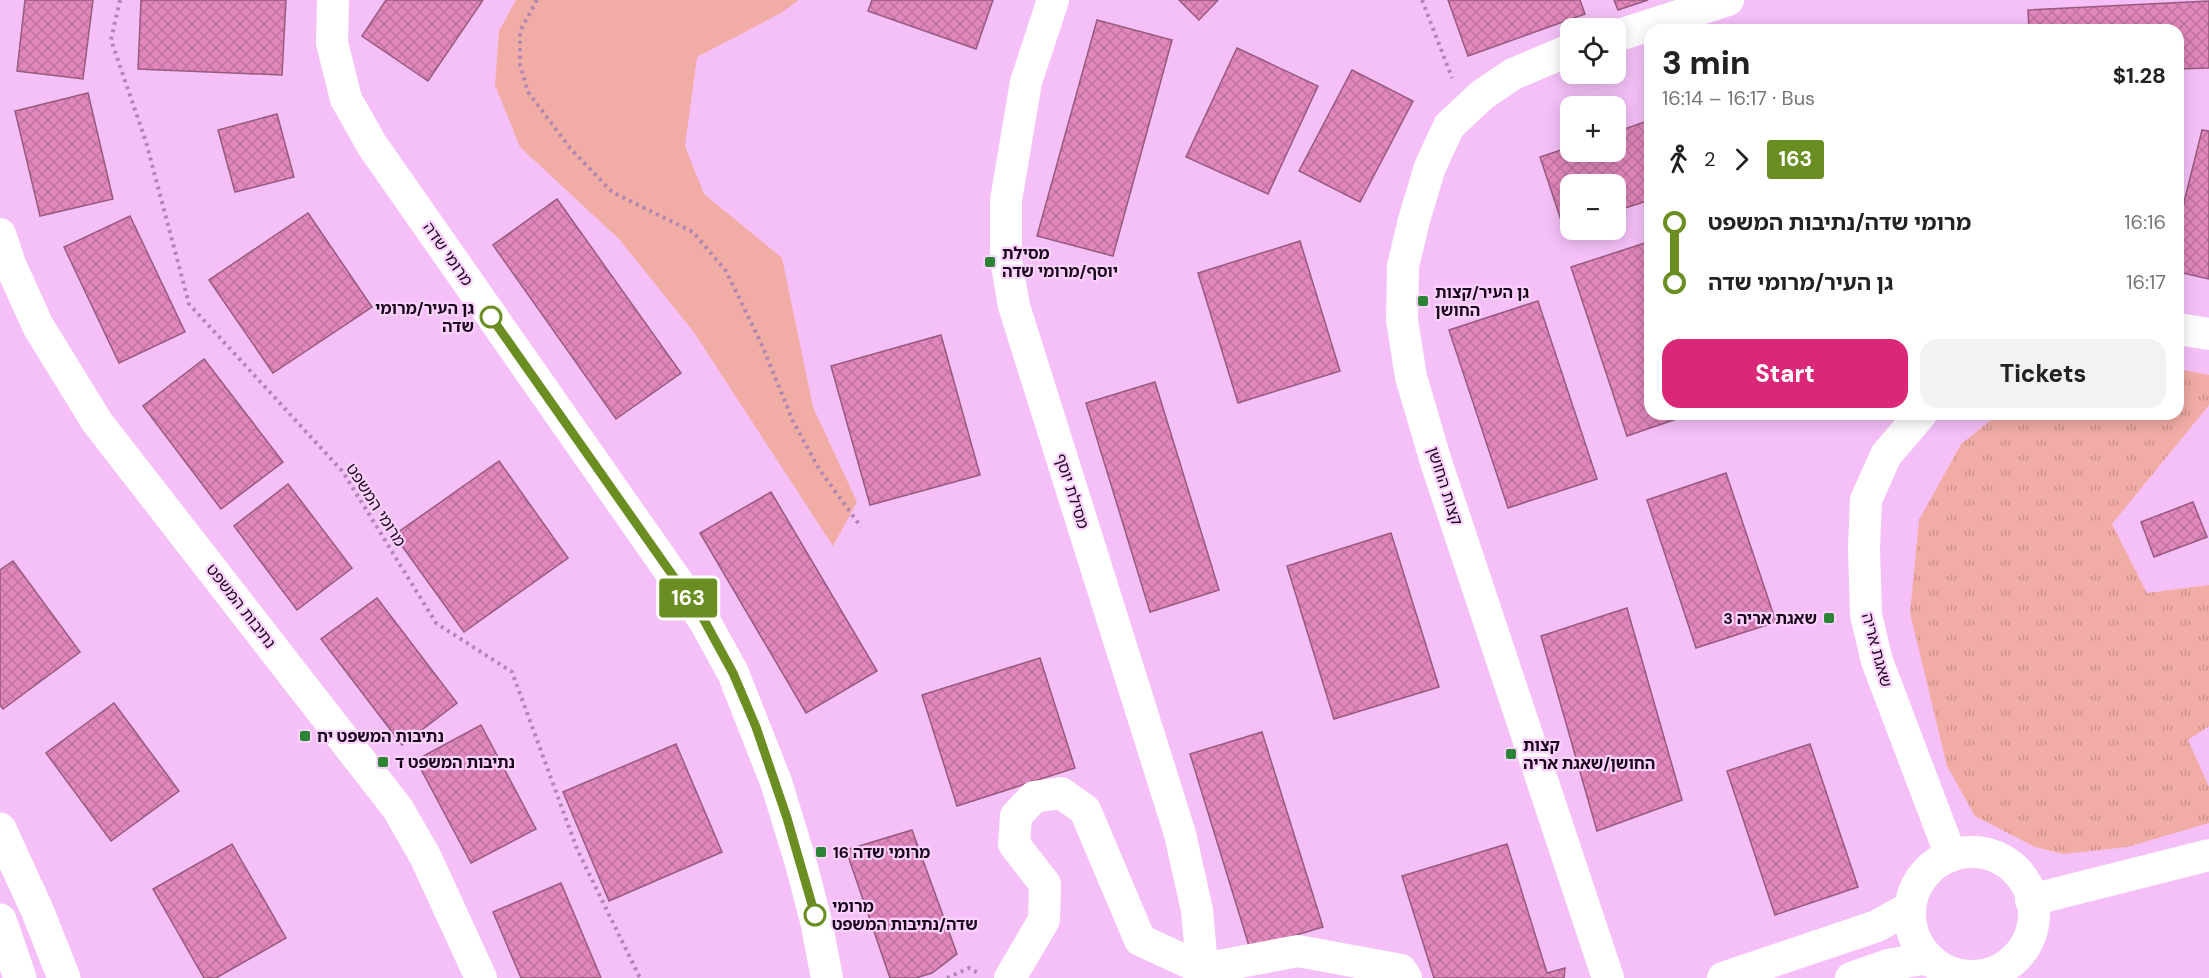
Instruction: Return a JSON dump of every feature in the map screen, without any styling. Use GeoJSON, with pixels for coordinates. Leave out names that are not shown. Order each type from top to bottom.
{"type":"FeatureCollection","features":[{"type":"Feature","properties":{"kind":"street","name":"מרומי שדה"},"geometry":{"type":"LineString","coordinates":[[333,0],[332,42],[346,99],[372,145],[704,620],[733,673],[768,760],[800,860],[816,921],[827,978]]}},
{"type":"Feature","properties":{"kind":"street","name":"מסילת יוסף"},"geometry":{"type":"LineString","coordinates":[[1053,0],[1041,30],[1026,82],[1006,200],[1006,260],[1014,306],[1180,834],[1197,910],[1203,974]]}},
{"type":"Feature","properties":{"kind":"street"},"geometry":{"type":"LineString","coordinates":[[1653,24],[1728,0]]}},
{"type":"Feature","properties":{"kind":"street"},"geometry":{"type":"LineString","coordinates":[[1626,33],[1644,27]]}},
{"type":"Feature","properties":{"kind":"street","name":"קצות החושן"},"geometry":{"type":"LineString","coordinates":[[1560,54],[1513,74],[1482,95],[1449,126],[1430,167],[1414,220],[1403,266],[1402,320],[1411,377],[1436,462],[1608,978]]}},
{"type":"Feature","properties":{"kind":"street","name":"נתיבות המשפט"},"geometry":{"type":"LineString","coordinates":[[0,234],[10,264],[38,326],[97,422],[398,809],[425,856],[481,978]]}},
{"type":"Feature","properties":{"kind":"street"},"geometry":{"type":"LineString","coordinates":[[2184,330],[2209,334]]}},
{"type":"Feature","properties":{"kind":"street","name":"שאגת אריה"},"geometry":{"type":"LineString","coordinates":[[1916,420],[1886,455],[1866,500],[1864,548],[1866,615],[1877,661],[1951,856]]}},
{"type":"Feature","properties":{"kind":"street"},"geometry":{"type":"LineString","coordinates":[[1010,978],[1044,920],[1045,884],[1014,844],[1016,816],[1034,797],[1061,793],[1085,810],[1140,940],[1203,974],[1298,951],[1401,970],[1406,978]]}},
{"type":"Feature","properties":{"kind":"street"},"geometry":{"type":"LineString","coordinates":[[0,829],[38,912],[64,978]]}},
{"type":"Feature","properties":{"kind":"street"},"geometry":{"type":"LineString","coordinates":[[1958,853],[1989,854],[2009,864],[2027,883],[2031,900],[2035,911],[2028,941],[2010,963],[1991,973],[1969,975],[1945,970],[1928,958],[1919,947],[1911,930],[1910,908],[1914,890],[1932,865],[1958,853]]}},
{"type":"Feature","properties":{"kind":"street"},"geometry":{"type":"LineString","coordinates":[[2031,900],[2209,855]]}},
{"type":"Feature","properties":{"kind":"street"},"geometry":{"type":"LineString","coordinates":[[1723,978],[1877,926],[1910,908]]}},
{"type":"Feature","properties":{"kind":"street"},"geometry":{"type":"LineString","coordinates":[[0,920],[20,978]]}},
{"type":"Feature","properties":{"kind":"street"},"geometry":{"type":"LineString","coordinates":[[1851,978],[1888,965],[1928,958]]}},
{"type":"Feature","properties":{"kind":"path","name":"מרומי המשפט"},"geometry":{"type":"LineString","coordinates":[[120,0],[111,40],[146,142],[189,304],[343,472],[436,623],[512,672],[576,849],[640,978]]}},
{"type":"Feature","properties":{"kind":"path"},"geometry":{"type":"LineString","coordinates":[[537,0],[520,31],[520,65],[528,92],[570,148],[612,192],[693,232],[726,271],[761,343],[793,421],[819,470],[861,527]]}},
{"type":"Feature","properties":{"kind":"path"},"geometry":{"type":"LineString","coordinates":[[1422,0],[1465,111]]}},
{"type":"Feature","properties":{"kind":"path"},"geometry":{"type":"LineString","coordinates":[[947,978],[969,968],[987,978]]}},
{"type":"Feature","properties":{"kind":"green space"},"geometry":{"type":"Polygon","coordinates":[[[516,0],[799,0],[781,13],[697,57],[685,146],[704,194],[782,258],[813,407],[857,502],[833,546],[693,331],[619,239],[520,147],[495,85],[499,31],[516,0]]]}},
{"type":"Feature","properties":{"kind":"green space"},"geometry":{"type":"Polygon","coordinates":[[[2184,370],[2209,375],[2209,405],[2112,524],[2147,593],[2209,585],[2209,726],[2188,740],[2209,787],[2209,823],[2127,847],[2064,854],[2035,847],[1975,816],[1947,766],[1910,613],[1919,520],[1961,444],[1991,420],[2184,420],[2184,370]]]}},
{"type":"Feature","properties":{"kind":"building"},"geometry":{"type":"Polygon","coordinates":[[[25,0],[93,0],[83,79],[17,71],[25,0]]]}},
{"type":"Feature","properties":{"kind":"building"},"geometry":{"type":"Polygon","coordinates":[[[141,0],[286,0],[282,75],[138,69],[141,0]]]}},
{"type":"Feature","properties":{"kind":"building"},"geometry":{"type":"Polygon","coordinates":[[[386,0],[483,0],[428,81],[362,36],[386,0]]]}},
{"type":"Feature","properties":{"kind":"building"},"geometry":{"type":"Polygon","coordinates":[[[872,0],[993,0],[976,49],[868,11],[872,0]]]}},
{"type":"Feature","properties":{"kind":"building"},"geometry":{"type":"Polygon","coordinates":[[[1179,0],[1218,0],[1199,20],[1179,0]]]}},
{"type":"Feature","properties":{"kind":"building"},"geometry":{"type":"Polygon","coordinates":[[[1448,0],[1580,0],[1585,14],[1574,18],[1560,18],[1560,23],[1468,56],[1448,0]]]}},
{"type":"Feature","properties":{"kind":"building"},"geometry":{"type":"Polygon","coordinates":[[[1614,0],[1648,0],[1618,10],[1614,0]]]}},
{"type":"Feature","properties":{"kind":"building"},"geometry":{"type":"Polygon","coordinates":[[[2209,1],[2209,68],[2184,69],[2184,24],[2029,24],[2028,10],[2209,1]]]}},
{"type":"Feature","properties":{"kind":"building"},"geometry":{"type":"Polygon","coordinates":[[[1097,20],[1172,40],[1113,256],[1037,236],[1097,20]]]}},
{"type":"Feature","properties":{"kind":"building"},"geometry":{"type":"Polygon","coordinates":[[[1237,48],[1318,86],[1268,194],[1186,157],[1237,48]]]}},
{"type":"Feature","properties":{"kind":"building"},"geometry":{"type":"Polygon","coordinates":[[[1352,70],[1413,101],[1360,202],[1299,171],[1352,70]]]}},
{"type":"Feature","properties":{"kind":"building"},"geometry":{"type":"Polygon","coordinates":[[[88,93],[113,199],[40,216],[15,111],[88,93]]]}},
{"type":"Feature","properties":{"kind":"building"},"geometry":{"type":"Polygon","coordinates":[[[277,114],[294,177],[235,192],[218,130],[277,114]]]}},
{"type":"Feature","properties":{"kind":"building"},"geometry":{"type":"Polygon","coordinates":[[[1644,122],[1644,202],[1626,208],[1626,174],[1560,174],[1560,217],[1540,157],[1560,150],[1560,162],[1626,162],[1626,128],[1644,122]]]}},
{"type":"Feature","properties":{"kind":"building"},"geometry":{"type":"Polygon","coordinates":[[[2202,130],[2209,131],[2209,279],[2184,273],[2184,202],[2202,130]]]}},
{"type":"Feature","properties":{"kind":"building"},"geometry":{"type":"Polygon","coordinates":[[[557,199],[681,373],[616,419],[493,245],[557,199]]]}},
{"type":"Feature","properties":{"kind":"building"},"geometry":{"type":"Polygon","coordinates":[[[308,213],[372,307],[273,373],[209,280],[308,213]]]}},
{"type":"Feature","properties":{"kind":"building"},"geometry":{"type":"Polygon","coordinates":[[[130,216],[185,332],[119,363],[64,247],[130,216]]]}},
{"type":"Feature","properties":{"kind":"building"},"geometry":{"type":"Polygon","coordinates":[[[1300,241],[1340,371],[1238,403],[1198,273],[1300,241]]]}},
{"type":"Feature","properties":{"kind":"building"},"geometry":{"type":"Polygon","coordinates":[[[1644,243],[1644,420],[1674,420],[1627,436],[1571,267],[1644,243]]]}},
{"type":"Feature","properties":{"kind":"building"},"geometry":{"type":"Polygon","coordinates":[[[1538,301],[1597,479],[1508,508],[1449,330],[1538,301]]]}},
{"type":"Feature","properties":{"kind":"building"},"geometry":{"type":"Polygon","coordinates":[[[941,335],[980,475],[870,505],[831,366],[941,335]]]}},
{"type":"Feature","properties":{"kind":"building"},"geometry":{"type":"Polygon","coordinates":[[[204,359],[283,462],[221,509],[143,406],[204,359]]]}},
{"type":"Feature","properties":{"kind":"building"},"geometry":{"type":"Polygon","coordinates":[[[1155,382],[1219,590],[1150,612],[1086,403],[1155,382]]]}},
{"type":"Feature","properties":{"kind":"building"},"geometry":{"type":"Polygon","coordinates":[[[499,461],[568,558],[464,632],[394,535],[499,461]]]}},
{"type":"Feature","properties":{"kind":"building"},"geometry":{"type":"Polygon","coordinates":[[[1726,473],[1776,622],[1696,648],[1647,500],[1726,473]]]}},
{"type":"Feature","properties":{"kind":"building"},"geometry":{"type":"Polygon","coordinates":[[[288,484],[352,568],[297,610],[234,526],[288,484]]]}},
{"type":"Feature","properties":{"kind":"building"},"geometry":{"type":"Polygon","coordinates":[[[771,492],[877,671],[806,713],[700,533],[771,492]]]}},
{"type":"Feature","properties":{"kind":"building"},"geometry":{"type":"Polygon","coordinates":[[[2193,502],[2207,537],[2154,557],[2141,522],[2193,502]]]}},
{"type":"Feature","properties":{"kind":"building"},"geometry":{"type":"Polygon","coordinates":[[[1391,533],[1439,687],[1334,719],[1287,566],[1391,533]]]}},
{"type":"Feature","properties":{"kind":"building"},"geometry":{"type":"Polygon","coordinates":[[[13,561],[80,652],[3,709],[0,705],[0,570],[13,561]]]}},
{"type":"Feature","properties":{"kind":"building"},"geometry":{"type":"Polygon","coordinates":[[[377,598],[457,703],[402,745],[321,639],[377,598]]]}},
{"type":"Feature","properties":{"kind":"building"},"geometry":{"type":"Polygon","coordinates":[[[1627,608],[1682,800],[1597,831],[1541,636],[1627,608]]]}},
{"type":"Feature","properties":{"kind":"building"},"geometry":{"type":"Polygon","coordinates":[[[1040,658],[1075,768],[957,806],[922,695],[1040,658]]]}},
{"type":"Feature","properties":{"kind":"building"},"geometry":{"type":"Polygon","coordinates":[[[114,703],[179,791],[111,841],[46,753],[114,703]]]}},
{"type":"Feature","properties":{"kind":"building"},"geometry":{"type":"Polygon","coordinates":[[[481,725],[536,829],[471,863],[416,760],[481,725]]]}},
{"type":"Feature","properties":{"kind":"building"},"geometry":{"type":"Polygon","coordinates":[[[1262,732],[1323,927],[1250,949],[1190,754],[1262,732]]]}},
{"type":"Feature","properties":{"kind":"building"},"geometry":{"type":"Polygon","coordinates":[[[676,744],[722,852],[609,901],[563,792],[676,744]]]}},
{"type":"Feature","properties":{"kind":"building"},"geometry":{"type":"Polygon","coordinates":[[[1810,744],[1858,887],[1775,915],[1727,771],[1810,744]]]}},
{"type":"Feature","properties":{"kind":"building"},"geometry":{"type":"Polygon","coordinates":[[[912,830],[957,954],[932,973],[916,978],[890,978],[846,850],[912,830]]]}},
{"type":"Feature","properties":{"kind":"building"},"geometry":{"type":"Polygon","coordinates":[[[232,844],[286,938],[216,978],[204,978],[153,889],[232,844]]]}},
{"type":"Feature","properties":{"kind":"building"},"geometry":{"type":"Polygon","coordinates":[[[1507,844],[1547,973],[1565,968],[1564,978],[1434,978],[1402,876],[1507,844]]]}},
{"type":"Feature","properties":{"kind":"building"},"geometry":{"type":"Polygon","coordinates":[[[561,883],[601,978],[521,978],[493,912],[561,883]]]}},
{"type":"Feature","properties":{"kind":"bus line","name":"163"},"geometry":{"type":"LineString","coordinates":[[491,317],[704,620],[733,673],[756,727],[780,797],[815,915]]}},
{"type":"Feature","properties":{"kind":"place","name":"מסילת יוסף/מרומי שדה"},"geometry":{"type":"Point","coordinates":[990,262]}},
{"type":"Feature","properties":{"kind":"place","name":"גן העיר/קצות החושן"},"geometry":{"type":"Point","coordinates":[1423,301]}},
{"type":"Feature","properties":{"kind":"place","name":"גן העיר/מרומי שדה"},"geometry":{"type":"Point","coordinates":[491,317]}},
{"type":"Feature","properties":{"kind":"place","name":"שאגת אריה 3"},"geometry":{"type":"Point","coordinates":[1829,618]}},
{"type":"Feature","properties":{"kind":"place","name":"נתיבות המשפט יח"},"geometry":{"type":"Point","coordinates":[305,736]}},
{"type":"Feature","properties":{"kind":"place","name":"קצות החושן/שאגת אריה"},"geometry":{"type":"Point","coordinates":[1511,754]}},
{"type":"Feature","properties":{"kind":"place","name":"נתיבות המשפט ד"},"geometry":{"type":"Point","coordinates":[383,762]}},
{"type":"Feature","properties":{"kind":"place","name":"מרומי שדה 16"},"geometry":{"type":"Point","coordinates":[821,852]}},
{"type":"Feature","properties":{"kind":"place","name":"מרומי שדה/נתיבות המשפט"},"geometry":{"type":"Point","coordinates":[815,915]}}]}
